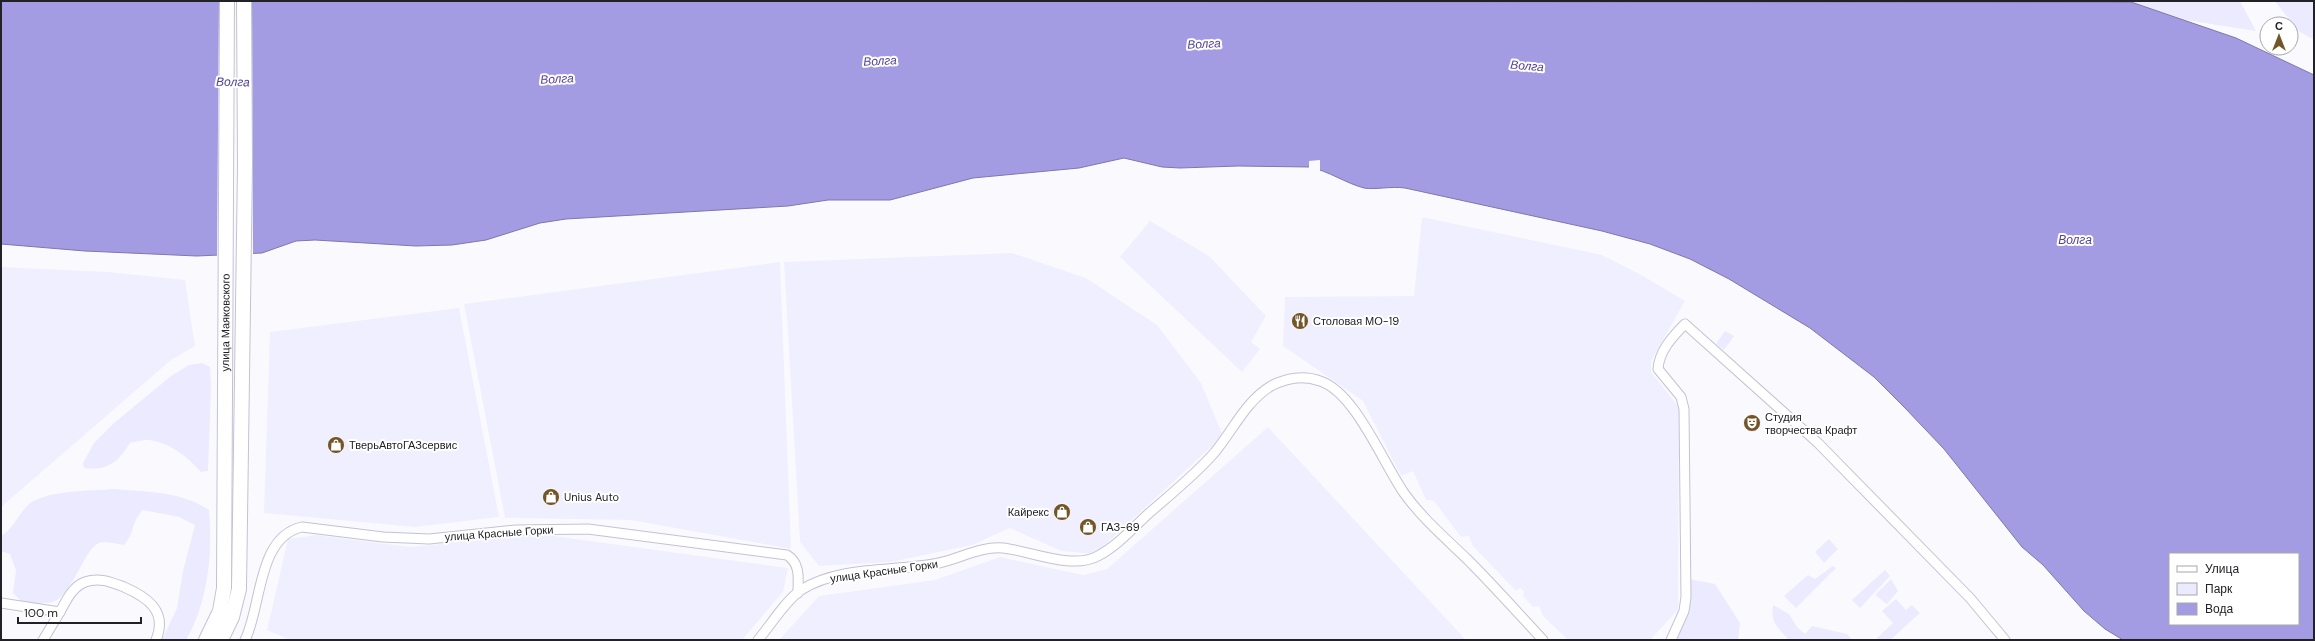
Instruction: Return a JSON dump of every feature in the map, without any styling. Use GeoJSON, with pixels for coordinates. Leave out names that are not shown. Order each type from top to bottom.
{"type":"FeatureCollection","features":[{"type":"Feature","properties":{"kind":"main road","name":"улица Маяковского"},"geometry":{"type":"LineString","coordinates":[[206,640],[220,611],[224,588],[227,1]]}},
{"type":"Feature","properties":{"kind":"main road","name":"улица Маяковского"},"geometry":{"type":"LineString","coordinates":[[221,640],[232,617],[239,589],[245,181],[244,1]]}},
{"type":"Feature","properties":{"kind":"street"},"geometry":{"type":"LineString","coordinates":[[1670,640],[1684,611],[1686,597],[1684,409],[1681,397],[1658,369],[1659,360],[1668,343],[1685,324],[1818,443],[1970,598],[2005,640]]}},
{"type":"Feature","properties":{"kind":"street","name":"улица Красные Горки"},"geometry":{"type":"LineString","coordinates":[[758,640],[798,593],[816,583],[836,576],[942,562],[990,548],[1009,549],[1069,561],[1091,559],[1117,542],[1196,472],[1216,451],[1245,412],[1265,390],[1281,381],[1309,378],[1329,385],[1357,414],[1404,493],[1420,512],[1469,560],[1543,640]]}},
{"type":"Feature","properties":{"kind":"street","name":"улица Красные Горки"},"geometry":{"type":"LineString","coordinates":[[245,640],[272,550],[286,533],[302,527],[403,538],[429,539],[516,530],[610,530],[692,544],[787,555],[794,561],[798,570],[798,593]]}},
{"type":"Feature","properties":{"kind":"street"},"geometry":{"type":"LineString","coordinates":[[43,640],[74,589],[85,582],[106,580],[147,598],[153,605],[159,626],[156,640]]}},
{"type":"Feature","properties":{"kind":"street"},"geometry":{"type":"LineString","coordinates":[[1,603],[60,612]]}},
{"type":"Feature","properties":{"kind":"shaded area"},"geometry":{"type":"Polygon","coordinates":[[[1422,217],[1602,255],[1643,276],[1685,301],[1651,361],[1651,372],[1679,407],[1679,412],[1678,610],[1650,640],[1568,640],[1543,616],[1539,606],[1533,607],[1523,596],[1524,591],[1520,588],[1516,591],[1473,546],[1469,536],[1461,537],[1434,501],[1426,500],[1413,471],[1401,476],[1363,401],[1283,346],[1285,297],[1414,296],[1422,217]]]}},
{"type":"Feature","properties":{"kind":"shaded area"},"geometry":{"type":"Polygon","coordinates":[[[1150,221],[1209,256],[1266,316],[1251,342],[1260,349],[1242,372],[1120,257],[1150,221]]]}},
{"type":"Feature","properties":{"kind":"shaded area"},"geometry":{"type":"Polygon","coordinates":[[[1012,253],[1086,278],[1157,325],[1201,383],[1223,436],[1095,554],[1061,551],[1010,528],[972,545],[891,562],[819,566],[800,542],[784,262],[1012,253]]]}},
{"type":"Feature","properties":{"kind":"shaded area"},"geometry":{"type":"Polygon","coordinates":[[[780,262],[791,549],[631,520],[505,518],[464,304],[780,262]]]}},
{"type":"Feature","properties":{"kind":"shaded area"},"geometry":{"type":"Polygon","coordinates":[[[1,267],[109,272],[185,280],[195,346],[171,360],[1,507],[1,267]]]}},
{"type":"Feature","properties":{"kind":"shaded area"},"geometry":{"type":"Polygon","coordinates":[[[459,308],[499,517],[415,527],[264,513],[270,332],[459,308]]]}},
{"type":"Feature","properties":{"kind":"shaded area"},"geometry":{"type":"Polygon","coordinates":[[[1268,427],[1466,640],[779,640],[819,596],[935,580],[1000,557],[1083,575],[1107,569],[1268,427]]]}},
{"type":"Feature","properties":{"kind":"shaded area"},"geometry":{"type":"Polygon","coordinates":[[[539,534],[788,568],[783,592],[742,640],[290,640],[267,630],[288,539],[316,535],[411,547],[539,534]]]}},
{"type":"Feature","properties":{"kind":"green space"},"geometry":{"type":"Polygon","coordinates":[[[2127,1],[2238,1],[2241,3],[2256,31],[2186,20],[2127,1]]]}},
{"type":"Feature","properties":{"kind":"green space"},"geometry":{"type":"Polygon","coordinates":[[[2275,1],[2314,1],[2314,40],[2299,31],[2299,16],[2286,16],[2275,1]]]}},
{"type":"Feature","properties":{"kind":"green space"},"geometry":{"type":"Polygon","coordinates":[[[1725,331],[1734,336],[1724,350],[1716,344],[1725,331]]]}},
{"type":"Feature","properties":{"kind":"green space"},"geometry":{"type":"Polygon","coordinates":[[[202,363],[210,367],[211,386],[208,471],[201,472],[178,451],[171,447],[156,441],[148,440],[130,443],[112,464],[100,468],[84,468],[83,463],[94,443],[113,424],[171,376],[189,365],[202,363]]]}},
{"type":"Feature","properties":{"kind":"green space"},"geometry":{"type":"Polygon","coordinates":[[[114,489],[151,492],[175,496],[187,499],[209,510],[209,560],[204,594],[186,640],[162,640],[177,608],[183,571],[195,525],[179,517],[143,510],[139,514],[130,536],[124,545],[104,542],[94,546],[84,560],[69,587],[63,595],[53,602],[23,603],[13,593],[16,570],[10,554],[1,551],[1,536],[9,530],[27,506],[34,501],[55,494],[114,489]]]}},
{"type":"Feature","properties":{"kind":"green space"},"geometry":{"type":"Polygon","coordinates":[[[1829,539],[1838,549],[1824,563],[1815,552],[1829,539]]]}},
{"type":"Feature","properties":{"kind":"green space"},"geometry":{"type":"Polygon","coordinates":[[[1833,566],[1836,568],[1796,608],[1784,596],[1808,575],[1815,579],[1833,566]]]}},
{"type":"Feature","properties":{"kind":"green space"},"geometry":{"type":"Polygon","coordinates":[[[1885,570],[1890,576],[1860,608],[1852,600],[1885,570]]]}},
{"type":"Feature","properties":{"kind":"green space"},"geometry":{"type":"Polygon","coordinates":[[[1689,579],[1715,584],[1740,623],[1738,640],[1673,640],[1689,579]]]}},
{"type":"Feature","properties":{"kind":"green space"},"geometry":{"type":"Polygon","coordinates":[[[1891,579],[1898,591],[1887,604],[1875,595],[1891,579]]]}},
{"type":"Feature","properties":{"kind":"green space"},"geometry":{"type":"Polygon","coordinates":[[[1896,599],[1906,610],[1912,605],[1920,613],[1890,640],[1875,640],[1893,623],[1882,611],[1896,599]]]}},
{"type":"Feature","properties":{"kind":"green space"},"geometry":{"type":"Polygon","coordinates":[[[1773,605],[1789,614],[1797,627],[1805,634],[1812,626],[1847,634],[1852,640],[1789,640],[1778,628],[1774,620],[1772,611],[1773,605]]]}},
{"type":"Feature","properties":{"kind":"water","name":"Волга"},"geometry":{"type":"Polygon","coordinates":[[[1,1],[2131,2],[2236,38],[2259,49],[2259,56],[2274,56],[2314,75],[2314,640],[2123,640],[2105,629],[2084,611],[2043,565],[2022,547],[1944,449],[1874,377],[1810,328],[1729,279],[1690,259],[1650,244],[1602,231],[1405,188],[1364,188],[1323,171],[1309,167],[1238,166],[1180,168],[1162,167],[1124,158],[1079,168],[973,178],[890,200],[828,200],[788,206],[566,219],[540,223],[486,240],[452,245],[416,246],[315,240],[296,241],[262,253],[197,256],[85,251],[1,244],[1,1]]]}},
{"type":"Feature","properties":{"kind":"pier"},"geometry":{"type":"Polygon","coordinates":[[[219,1],[252,1],[253,255],[217,257],[219,1]]]}},
{"type":"Feature","properties":{"kind":"pier"},"geometry":{"type":"Polygon","coordinates":[[[1320,160],[1320,172],[1309,169],[1309,161],[1320,160]]]}},
{"type":"Feature","properties":{"kind":"place","name":"Столовая МО-19"},"geometry":{"type":"Point","coordinates":[1300,321]}},
{"type":"Feature","properties":{"kind":"place","name":"Студия творчества Крафт"},"geometry":{"type":"Point","coordinates":[1752,423]}},
{"type":"Feature","properties":{"kind":"place","name":"ТверьАвтоГАЗсервис"},"geometry":{"type":"Point","coordinates":[336,445]}},
{"type":"Feature","properties":{"kind":"place","name":"Unius Auto"},"geometry":{"type":"Point","coordinates":[551,497]}},
{"type":"Feature","properties":{"kind":"place","name":"Кайрекс"},"geometry":{"type":"Point","coordinates":[1062,512]}},
{"type":"Feature","properties":{"kind":"place","name":"ГАЗ-69"},"geometry":{"type":"Point","coordinates":[1088,527]}}]}
